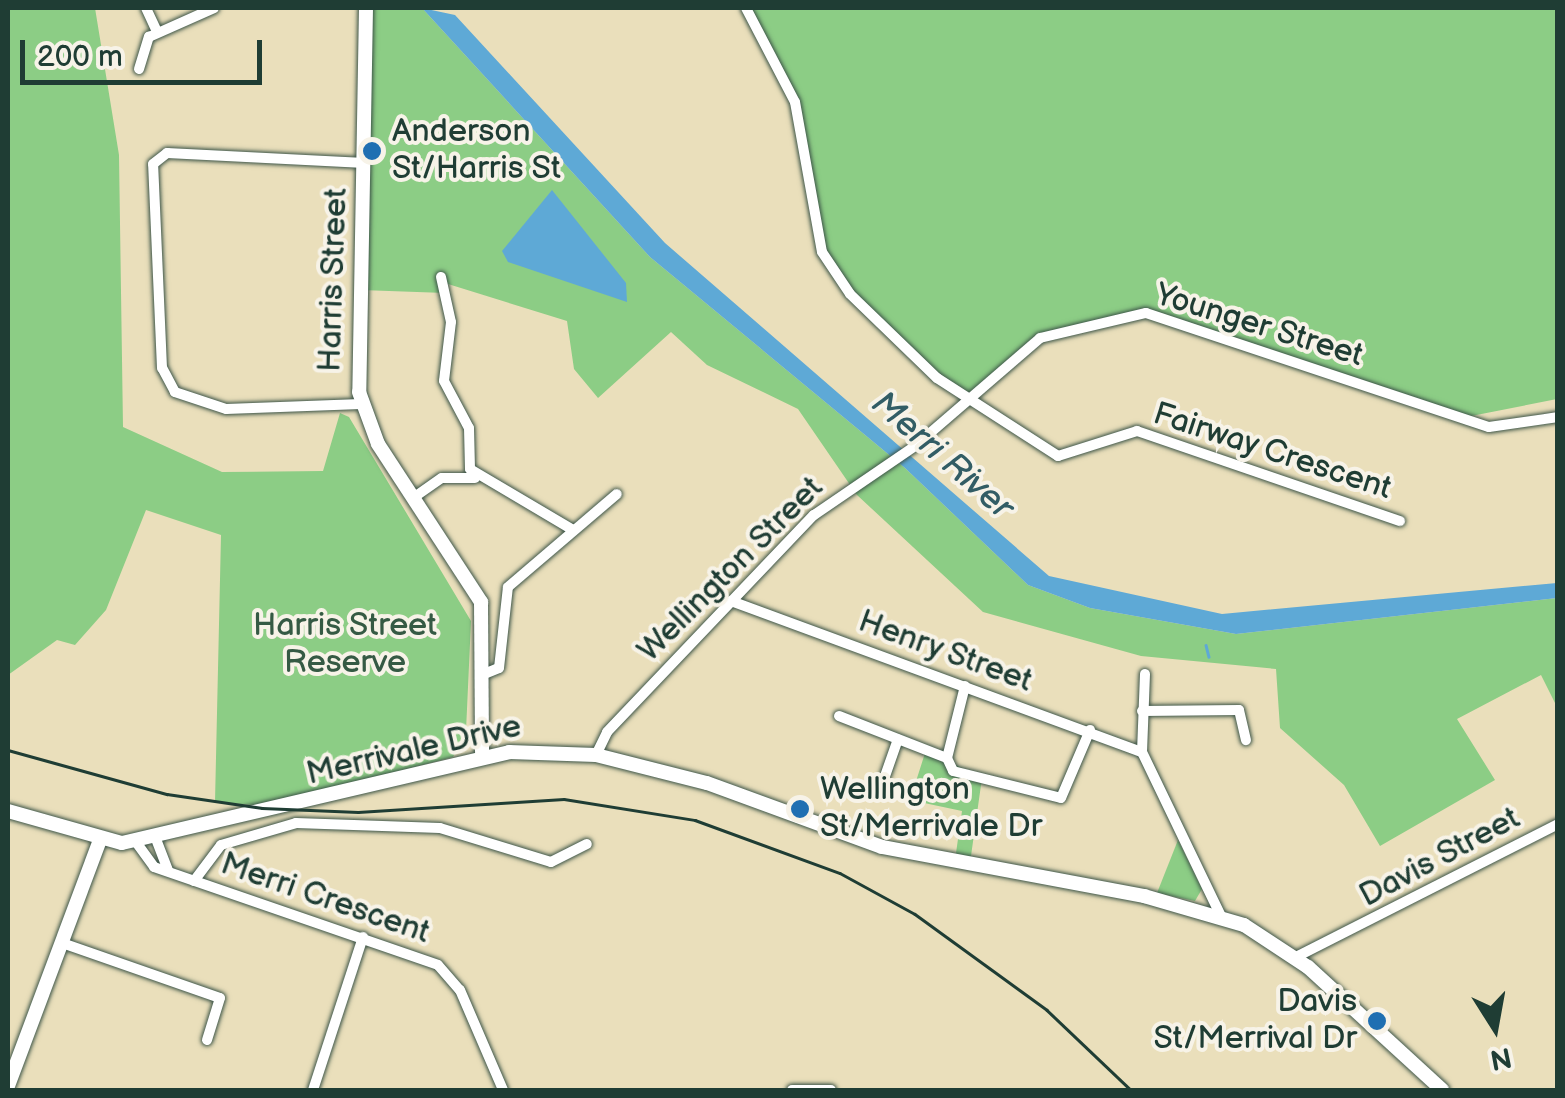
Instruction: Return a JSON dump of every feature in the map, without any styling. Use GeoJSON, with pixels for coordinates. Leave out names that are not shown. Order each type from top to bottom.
{"type":"FeatureCollection","features":[{"type":"Feature","properties":{"kind":"street"},"geometry":{"type":"LineString","coordinates":[[146,8],[157,32]]}},
{"type":"Feature","properties":{"kind":"street"},"geometry":{"type":"LineString","coordinates":[[139,69],[157,32],[212,8]]}},
{"type":"Feature","properties":{"kind":"street","name":"Harris Street"},"geometry":{"type":"LineString","coordinates":[[365,8],[361,404],[413,498],[477,590],[484,674],[482,757]]}},
{"type":"Feature","properties":{"kind":"street","name":"Fairway Crescent"},"geometry":{"type":"LineString","coordinates":[[746,8],[795,102],[822,252],[850,294],[966,401],[1058,456],[1137,431],[1400,521]]}},
{"type":"Feature","properties":{"kind":"street"},"geometry":{"type":"LineString","coordinates":[[361,404],[226,409],[185,399],[165,377],[153,164],[168,153],[365,163]]}},
{"type":"Feature","properties":{"kind":"street"},"geometry":{"type":"LineString","coordinates":[[441,277],[451,322],[444,380],[470,428],[468,454],[484,480],[573,530]]}},
{"type":"Feature","properties":{"kind":"street","name":"Younger Street"},"geometry":{"type":"LineString","coordinates":[[966,401],[1040,338],[1146,313],[1489,428],[1558,417]]}},
{"type":"Feature","properties":{"kind":"street","name":"Wellington Street"},"geometry":{"type":"LineString","coordinates":[[596,755],[814,515],[915,446],[966,401]]}},
{"type":"Feature","properties":{"kind":"street"},"geometry":{"type":"LineString","coordinates":[[413,498],[468,454]]}},
{"type":"Feature","properties":{"kind":"street"},"geometry":{"type":"LineString","coordinates":[[435,481],[484,480]]}},
{"type":"Feature","properties":{"kind":"street"},"geometry":{"type":"LineString","coordinates":[[484,674],[499,668],[508,587],[616,494]]}},
{"type":"Feature","properties":{"kind":"street","name":"Henry Street"},"geometry":{"type":"LineString","coordinates":[[731,602],[1142,752]]}},
{"type":"Feature","properties":{"kind":"street"},"geometry":{"type":"LineString","coordinates":[[1144,674],[1142,752],[1220,916]]}},
{"type":"Feature","properties":{"kind":"street"},"geometry":{"type":"LineString","coordinates":[[965,686],[948,758],[953,771],[1061,798],[1090,730]]}},
{"type":"Feature","properties":{"kind":"street"},"geometry":{"type":"LineString","coordinates":[[1142,711],[1239,710],[1246,740]]}},
{"type":"Feature","properties":{"kind":"street"},"geometry":{"type":"LineString","coordinates":[[839,716],[948,758]]}},
{"type":"Feature","properties":{"kind":"street"},"geometry":{"type":"LineString","coordinates":[[884,779],[898,739]]}},
{"type":"Feature","properties":{"kind":"street","name":"Merrivale Drive"},"geometry":{"type":"LineString","coordinates":[[8,811],[99,842],[136,842],[482,757],[540,749],[596,755],[707,783],[882,847],[1220,916],[1302,962],[1442,1090]]}},
{"type":"Feature","properties":{"kind":"street"},"geometry":{"type":"LineString","coordinates":[[194,880],[221,845],[296,823],[440,828],[551,862],[587,844]]}},
{"type":"Feature","properties":{"kind":"street","name":"Davis Street"},"geometry":{"type":"LineString","coordinates":[[1302,962],[1558,824]]}},
{"type":"Feature","properties":{"kind":"street","name":"Merri Crescent"},"geometry":{"type":"LineString","coordinates":[[156,840],[173,873]]}},
{"type":"Feature","properties":{"kind":"street"},"geometry":{"type":"LineString","coordinates":[[8,1086],[65,944],[99,842]]}},
{"type":"Feature","properties":{"kind":"street","name":"Merri Crescent"},"geometry":{"type":"LineString","coordinates":[[136,842],[146,862],[363,937],[450,975],[504,1090]]}},
{"type":"Feature","properties":{"kind":"street"},"geometry":{"type":"LineString","coordinates":[[312,1090],[363,937]]}},
{"type":"Feature","properties":{"kind":"street"},"geometry":{"type":"LineString","coordinates":[[65,944],[220,998],[207,1040]]}},
{"type":"Feature","properties":{"kind":"street"},"geometry":{"type":"LineString","coordinates":[[16,1071],[16,1090]]}},
{"type":"Feature","properties":{"kind":"street"},"geometry":{"type":"LineString","coordinates":[[792,1090],[831,1090]]}},
{"type":"Feature","properties":{"kind":"green space","name":"Harris Street Reserve"},"geometry":{"type":"Polygon","coordinates":[[[8,8],[95,8],[119,155],[123,427],[222,472],[323,471],[340,413],[349,417],[471,621],[466,731],[453,757],[266,806],[215,802],[221,535],[146,510],[106,610],[75,645],[57,640],[8,675],[8,8]]]}},
{"type":"Feature","properties":{"kind":"green space"},"geometry":{"type":"Polygon","coordinates":[[[356,8],[422,8],[650,257],[905,468],[1028,585],[1090,608],[1236,634],[1557,598],[1557,707],[1541,675],[1457,719],[1495,780],[1380,846],[1344,785],[1280,728],[1276,669],[1141,656],[983,612],[857,495],[798,409],[707,365],[671,332],[598,398],[574,369],[567,321],[448,284],[445,293],[361,290],[373,10],[356,8]]]}},
{"type":"Feature","properties":{"kind":"green space"},"geometry":{"type":"Polygon","coordinates":[[[746,8],[1557,8],[1557,399],[1461,418],[1146,313],[1040,338],[966,401],[850,294],[822,252],[799,121],[746,8]]]}},
{"type":"Feature","properties":{"kind":"green space"},"geometry":{"type":"Polygon","coordinates":[[[926,750],[982,778],[970,863],[955,860],[962,811],[910,800],[926,750]]]}},
{"type":"Feature","properties":{"kind":"green space"},"geometry":{"type":"Polygon","coordinates":[[[1178,840],[1202,889],[1195,901],[1157,893],[1178,840]]]}},
{"type":"Feature","properties":{"kind":"water"},"geometry":{"type":"Polygon","coordinates":[[[422,8],[455,15],[665,243],[1049,576],[1222,614],[1557,583],[1557,598],[1236,634],[1090,608],[1028,585],[905,468],[650,257],[422,8]]]}},
{"type":"Feature","properties":{"kind":"water"},"geometry":{"type":"Polygon","coordinates":[[[552,190],[626,283],[627,302],[508,262],[502,251],[552,190]]]}},
{"type":"Feature","properties":{"kind":"waterway"},"geometry":{"type":"LineString","coordinates":[[1206,645],[1209,657]]}},
{"type":"Feature","properties":{"kind":"railway"},"geometry":{"type":"LineString","coordinates":[[8,750],[167,794],[262,808],[358,812],[564,799],[695,820],[840,873],[915,914],[1047,1010],[1131,1090]]}},
{"type":"Feature","properties":{"kind":"place","name":"Anderson St/Harris St"},"geometry":{"type":"Point","coordinates":[372,151]}},
{"type":"Feature","properties":{"kind":"place","name":"Wellington St/Merrivale Dr"},"geometry":{"type":"Point","coordinates":[800,809]}},
{"type":"Feature","properties":{"kind":"place","name":"Davis St/Merrival Dr"},"geometry":{"type":"Point","coordinates":[1377,1021]}},
{"type":"Feature","properties":{"kind":"water label","name":"Merri River"},"geometry":{"type":"Point","coordinates":[942,456]}}]}
